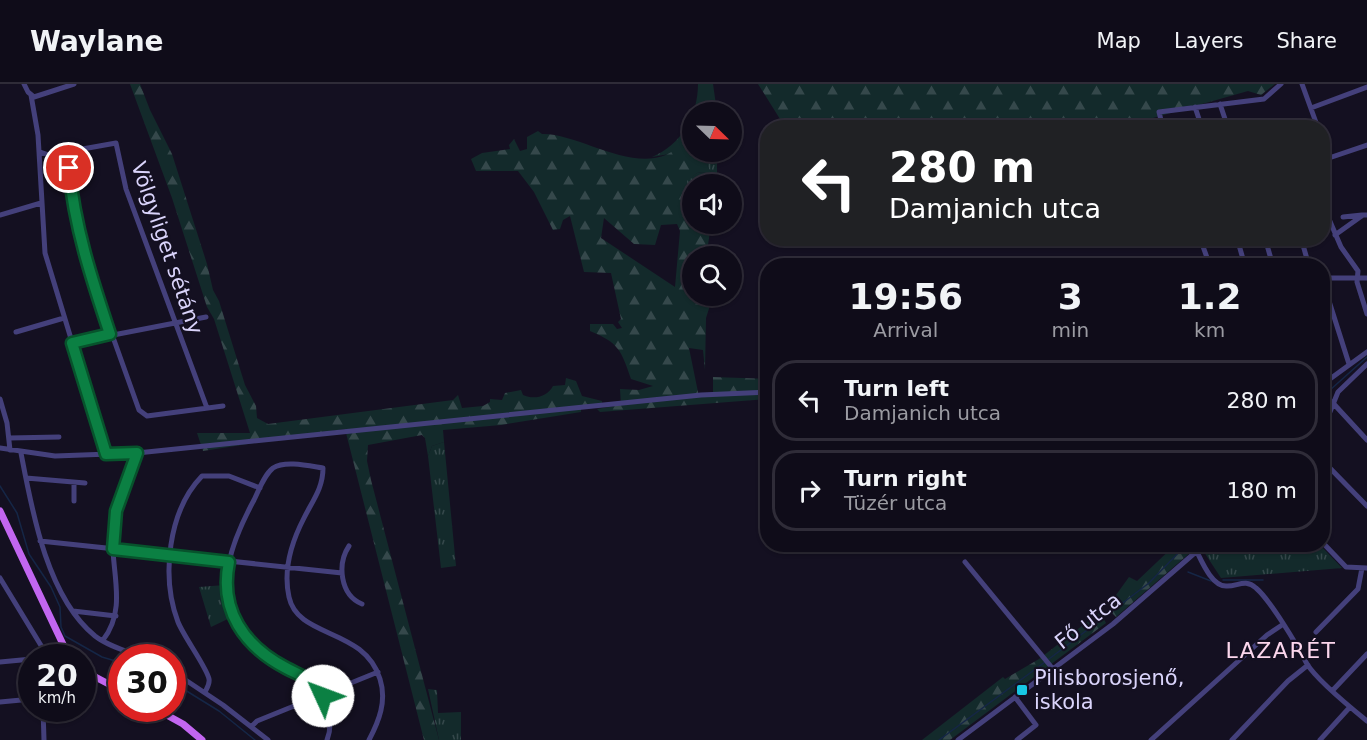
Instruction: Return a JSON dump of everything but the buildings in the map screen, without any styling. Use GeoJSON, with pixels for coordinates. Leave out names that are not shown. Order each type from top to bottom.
{"type":"FeatureCollection","features":[{"type":"Feature","properties":{"kind":"main road"},"geometry":{"type":"LineString","coordinates":[[0,511],[62,644]]}},
{"type":"Feature","properties":{"kind":"main road"},"geometry":{"type":"LineString","coordinates":[[179,722],[202,740]]}},
{"type":"Feature","properties":{"kind":"street"},"geometry":{"type":"LineString","coordinates":[[24,84],[31,95],[40,152],[45,253],[106,454]]}},
{"type":"Feature","properties":{"kind":"street"},"geometry":{"type":"LineString","coordinates":[[31,95],[39,97],[74,84]]}},
{"type":"Feature","properties":{"kind":"street"},"geometry":{"type":"LineString","coordinates":[[1161,120],[1159,112],[1264,99],[1281,84]]}},
{"type":"Feature","properties":{"kind":"street"},"geometry":{"type":"LineString","coordinates":[[1302,84],[1315,120]]}},
{"type":"Feature","properties":{"kind":"street"},"geometry":{"type":"LineString","coordinates":[[1311,108],[1367,87]]}},
{"type":"Feature","properties":{"kind":"street"},"geometry":{"type":"LineString","coordinates":[[1220,104],[1225,120]]}},
{"type":"Feature","properties":{"kind":"street"},"geometry":{"type":"LineString","coordinates":[[1195,107],[1199,120]]}},
{"type":"Feature","properties":{"kind":"street","name":"Völgyliget sétány"},"geometry":{"type":"LineString","coordinates":[[40,152],[49,155],[116,143],[126,189],[207,408]]}},
{"type":"Feature","properties":{"kind":"street"},"geometry":{"type":"LineString","coordinates":[[1330,158],[1367,145]]}},
{"type":"Feature","properties":{"kind":"street"},"geometry":{"type":"LineString","coordinates":[[68,151],[72,202],[89,270],[110,334],[142,415],[223,406]]}},
{"type":"Feature","properties":{"kind":"street"},"geometry":{"type":"LineString","coordinates":[[0,215],[41,203]]}},
{"type":"Feature","properties":{"kind":"street"},"geometry":{"type":"LineString","coordinates":[[1335,235],[1365,215]]}},
{"type":"Feature","properties":{"kind":"street"},"geometry":{"type":"LineString","coordinates":[[1343,217],[1365,215]]}},
{"type":"Feature","properties":{"kind":"street"},"geometry":{"type":"LineString","coordinates":[[1330,223],[1358,271],[1367,314]]}},
{"type":"Feature","properties":{"kind":"street"},"geometry":{"type":"LineString","coordinates":[[1330,278],[1367,278]]}},
{"type":"Feature","properties":{"kind":"street"},"geometry":{"type":"LineString","coordinates":[[1330,304],[1349,364]]}},
{"type":"Feature","properties":{"kind":"street"},"geometry":{"type":"LineString","coordinates":[[72,343],[206,317]]}},
{"type":"Feature","properties":{"kind":"street"},"geometry":{"type":"LineString","coordinates":[[16,332],[64,318]]}},
{"type":"Feature","properties":{"kind":"street"},"geometry":{"type":"LineString","coordinates":[[1330,379],[1367,352]]}},
{"type":"Feature","properties":{"kind":"street"},"geometry":{"type":"LineString","coordinates":[[1330,408],[1345,383],[1367,364]]}},
{"type":"Feature","properties":{"kind":"street"},"geometry":{"type":"LineString","coordinates":[[0,448],[21,453],[55,456],[137,453],[701,395],[760,392]]}},
{"type":"Feature","properties":{"kind":"street"},"geometry":{"type":"LineString","coordinates":[[0,399],[10,450]]}},
{"type":"Feature","properties":{"kind":"street"},"geometry":{"type":"LineString","coordinates":[[1332,402],[1367,440]]}},
{"type":"Feature","properties":{"kind":"street"},"geometry":{"type":"LineString","coordinates":[[9,438],[59,437]]}},
{"type":"Feature","properties":{"kind":"street"},"geometry":{"type":"LineString","coordinates":[[21,453],[40,541],[72,611],[103,640],[112,644]]}},
{"type":"Feature","properties":{"kind":"street"},"geometry":{"type":"LineString","coordinates":[[103,640],[116,616],[118,597],[113,549],[116,511],[137,453]]}},
{"type":"Feature","properties":{"kind":"street"},"geometry":{"type":"LineString","coordinates":[[327,740],[331,723],[323,696],[315,683],[261,652],[240,630],[229,605],[227,592],[229,562],[239,529],[260,488],[273,469],[281,465],[323,468],[320,490],[299,528],[287,567],[289,596],[298,615],[358,646],[368,654],[378,672],[383,693],[382,705],[369,740]]}},
{"type":"Feature","properties":{"kind":"street"},"geometry":{"type":"LineString","coordinates":[[1330,468],[1367,506]]}},
{"type":"Feature","properties":{"kind":"street"},"geometry":{"type":"LineString","coordinates":[[205,692],[209,685],[208,676],[186,640],[173,608],[170,555],[181,510],[202,476],[229,476],[260,488]]}},
{"type":"Feature","properties":{"kind":"street"},"geometry":{"type":"LineString","coordinates":[[26,478],[86,483]]}},
{"type":"Feature","properties":{"kind":"street"},"geometry":{"type":"LineString","coordinates":[[74,483],[74,501]]}},
{"type":"Feature","properties":{"kind":"street"},"geometry":{"type":"LineString","coordinates":[[40,541],[342,573]]}},
{"type":"Feature","properties":{"kind":"street"},"geometry":{"type":"LineString","coordinates":[[349,546],[344,554],[342,573],[345,589],[355,601],[362,604]]}},
{"type":"Feature","properties":{"kind":"street"},"geometry":{"type":"LineString","coordinates":[[1316,632],[1358,589],[1365,568],[1346,567],[1330,550]]}},
{"type":"Feature","properties":{"kind":"street"},"geometry":{"type":"LineString","coordinates":[[1197,552],[1210,574],[1220,584],[1225,586],[1245,582],[1258,589],[1301,650],[1308,665],[1367,721]]}},
{"type":"Feature","properties":{"kind":"street","name":"Fő utca"},"geometry":{"type":"LineString","coordinates":[[958,740],[1113,624],[1197,552]]}},
{"type":"Feature","properties":{"kind":"street"},"geometry":{"type":"LineString","coordinates":[[965,562],[1053,669]]}},
{"type":"Feature","properties":{"kind":"street"},"geometry":{"type":"LineString","coordinates":[[0,578],[40,644]]}},
{"type":"Feature","properties":{"kind":"street"},"geometry":{"type":"LineString","coordinates":[[72,611],[116,616]]}},
{"type":"Feature","properties":{"kind":"street"},"geometry":{"type":"LineString","coordinates":[[1151,740],[1267,635],[1282,626]]}},
{"type":"Feature","properties":{"kind":"street"},"geometry":{"type":"LineString","coordinates":[[1333,690],[1367,654]]}},
{"type":"Feature","properties":{"kind":"street"},"geometry":{"type":"LineString","coordinates":[[0,662],[18,660]]}},
{"type":"Feature","properties":{"kind":"street"},"geometry":{"type":"LineString","coordinates":[[1232,740],[1288,681],[1308,665]]}},
{"type":"Feature","properties":{"kind":"street"},"geometry":{"type":"LineString","coordinates":[[252,726],[257,721],[378,672]]}},
{"type":"Feature","properties":{"kind":"street"},"geometry":{"type":"LineString","coordinates":[[186,680],[252,726],[268,740]]}},
{"type":"Feature","properties":{"kind":"street"},"geometry":{"type":"LineString","coordinates":[[1016,697],[1036,725],[1017,740]]}},
{"type":"Feature","properties":{"kind":"street"},"geometry":{"type":"LineString","coordinates":[[0,702],[18,700]]}},
{"type":"Feature","properties":{"kind":"street"},"geometry":{"type":"LineString","coordinates":[[1320,740],[1350,707]]}},
{"type":"Feature","properties":{"kind":"street"},"geometry":{"type":"LineString","coordinates":[[43,722],[44,740]]}},
{"type":"Feature","properties":{"kind":"green space"},"geometry":{"type":"Polygon","coordinates":[[[130,84],[140,84],[172,154],[213,290],[219,301],[245,385],[256,406],[257,418],[268,424],[453,400],[458,395],[462,408],[483,406],[490,402],[490,399],[502,400],[505,393],[521,390],[523,395],[540,396],[547,393],[553,386],[565,385],[566,378],[576,381],[582,396],[602,401],[602,403],[581,406],[581,412],[501,425],[443,430],[444,442],[432,446],[428,456],[425,438],[422,435],[368,445],[367,461],[371,480],[439,740],[424,740],[345,429],[203,451],[197,433],[250,433],[214,319],[207,307],[172,198],[130,84]]]}},
{"type":"Feature","properties":{"kind":"green space"},"geometry":{"type":"Polygon","coordinates":[[[698,84],[713,84],[716,102],[696,102],[698,84]]]}},
{"type":"Feature","properties":{"kind":"green space"},"geometry":{"type":"Polygon","coordinates":[[[758,84],[1275,84],[1261,95],[1248,91],[1153,118],[1153,120],[781,120],[758,84]]]}},
{"type":"Feature","properties":{"kind":"green space"},"geometry":{"type":"Polygon","coordinates":[[[538,131],[542,134],[559,136],[635,158],[653,158],[670,153],[682,143],[682,162],[707,162],[712,174],[705,172],[682,174],[682,234],[710,234],[708,246],[682,246],[682,306],[710,306],[706,318],[705,370],[703,350],[689,348],[699,397],[713,397],[713,377],[760,379],[760,400],[600,412],[597,409],[621,405],[620,389],[639,390],[653,386],[631,379],[618,349],[607,339],[590,331],[590,324],[613,324],[617,329],[622,328],[618,322],[621,319],[611,273],[584,272],[570,216],[563,220],[560,229],[553,230],[534,192],[518,171],[476,171],[471,159],[482,153],[510,149],[509,145],[514,139],[520,151],[527,149],[527,137],[538,131]],[[604,218],[601,238],[675,287],[680,231],[677,224],[661,225],[655,245],[634,244],[604,218]]]}},
{"type":"Feature","properties":{"kind":"green space"},"geometry":{"type":"Polygon","coordinates":[[[682,133],[682,144],[675,153],[652,157],[662,152],[682,133]]]}},
{"type":"Feature","properties":{"kind":"green space"},"geometry":{"type":"Polygon","coordinates":[[[707,162],[717,162],[717,174],[711,174],[707,162]]]}},
{"type":"Feature","properties":{"kind":"green space"},"geometry":{"type":"Polygon","coordinates":[[[444,442],[456,566],[441,568],[428,456],[432,446],[444,442]]]}},
{"type":"Feature","properties":{"kind":"green space"},"geometry":{"type":"Polygon","coordinates":[[[1168,552],[1191,552],[1116,617],[1111,612],[1111,602],[1129,577],[1137,581],[1168,552]]]}},
{"type":"Feature","properties":{"kind":"green space"},"geometry":{"type":"Polygon","coordinates":[[[1204,552],[1327,552],[1342,568],[1221,578],[1204,552]]]}},
{"type":"Feature","properties":{"kind":"green space"},"geometry":{"type":"Polygon","coordinates":[[[225,585],[232,617],[211,627],[199,587],[225,585]]]}},
{"type":"Feature","properties":{"kind":"green space"},"geometry":{"type":"Polygon","coordinates":[[[1100,612],[1106,623],[950,740],[922,740],[1003,677],[1005,679],[1039,659],[1100,612]]]}},
{"type":"Feature","properties":{"kind":"green space"},"geometry":{"type":"Polygon","coordinates":[[[428,689],[437,690],[438,713],[461,712],[461,740],[439,740],[428,689]]]}},
{"type":"Feature","properties":{"kind":"waterway"},"geometry":{"type":"LineString","coordinates":[[1330,390],[1367,357]]}},
{"type":"Feature","properties":{"kind":"waterway"},"geometry":{"type":"LineString","coordinates":[[0,486],[17,513],[29,554],[51,587],[60,607],[61,627],[65,636],[108,659]]}},
{"type":"Feature","properties":{"kind":"waterway"},"geometry":{"type":"LineString","coordinates":[[1049,659],[1149,583],[1179,552]]}},
{"type":"Feature","properties":{"kind":"waterway"},"geometry":{"type":"LineString","coordinates":[[1188,572],[1211,581]]}},
{"type":"Feature","properties":{"kind":"waterway"},"geometry":{"type":"LineString","coordinates":[[1223,580],[1263,580]]}},
{"type":"Feature","properties":{"kind":"waterway"},"geometry":{"type":"LineString","coordinates":[[939,740],[1045,662]]}},
{"type":"Feature","properties":{"kind":"waterway"},"geometry":{"type":"LineString","coordinates":[[186,691],[219,711],[255,740]]}},
{"type":"Feature","properties":{"kind":"place","name":"Pilisborosjenő, iskola"},"geometry":{"type":"Point","coordinates":[1022,690]}},
{"type":"Feature","properties":{"kind":"district","name":"LAZARÉT"},"geometry":{"type":"Point","coordinates":[1281,650]}},
{"type":"Feature","properties":{"kind":"route"},"geometry":{"type":"LineString","coordinates":[[69,168],[72,202],[89,270],[110,334],[72,343],[106,454],[137,453],[116,511],[113,549],[229,562],[226,578],[229,605],[240,630],[261,652],[315,683],[323,696]]}}]}
